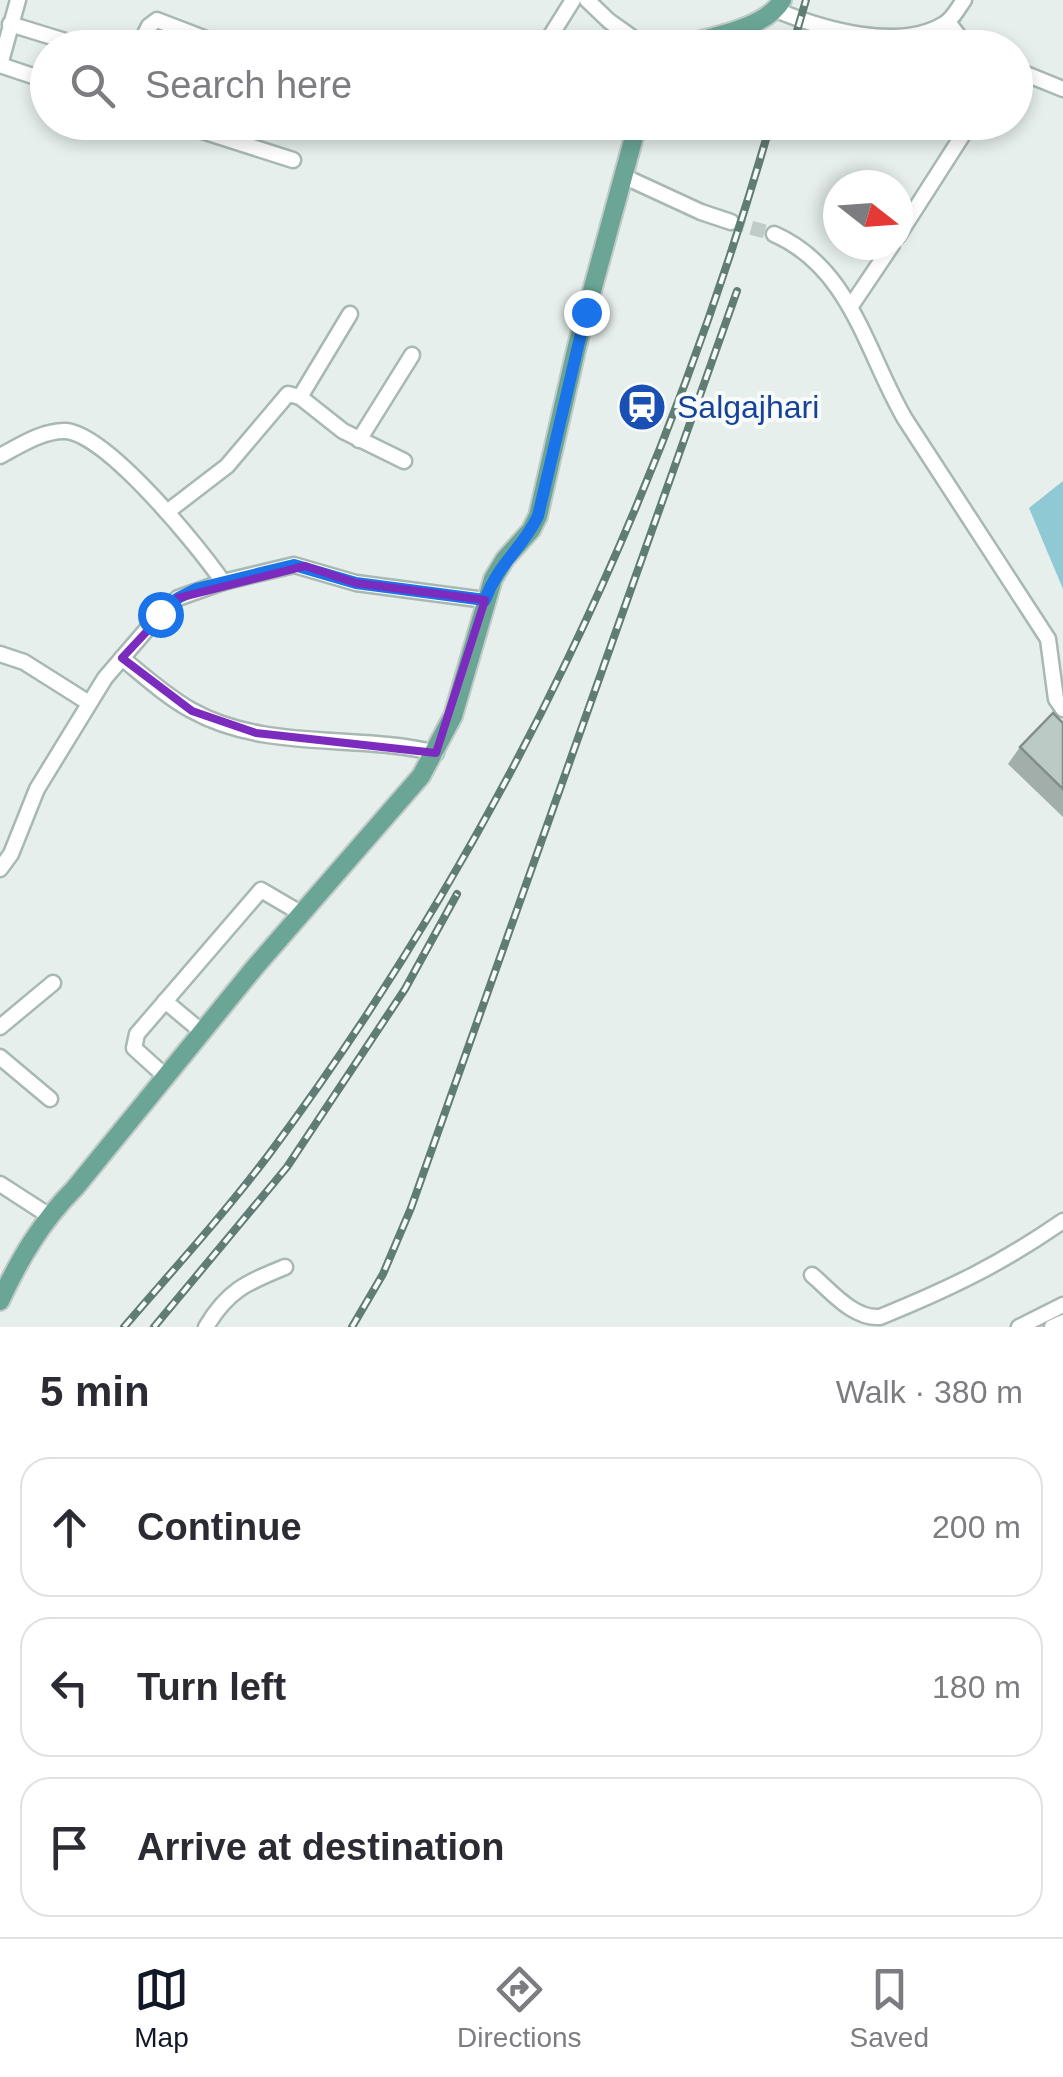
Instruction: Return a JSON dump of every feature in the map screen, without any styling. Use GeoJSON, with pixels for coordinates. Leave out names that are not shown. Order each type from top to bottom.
{"type":"FeatureCollection","features":[{"type":"Feature","properties":{"kind":"main road"},"geometry":{"type":"LineString","coordinates":[[732,30],[762,21],[779,5]]}},
{"type":"Feature","properties":{"kind":"main road"},"geometry":{"type":"LineString","coordinates":[[0,1301],[16,1266],[48,1215],[395,809],[436,753],[463,686],[485,600],[499,568],[538,516],[577,346],[633,140]]}},
{"type":"Feature","properties":{"kind":"street"},"geometry":{"type":"LineString","coordinates":[[18,0],[0,65],[30,75]]}},
{"type":"Feature","properties":{"kind":"street"},"geometry":{"type":"LineString","coordinates":[[554,30],[573,0]]}},
{"type":"Feature","properties":{"kind":"street"},"geometry":{"type":"LineString","coordinates":[[589,0],[622,30]]}},
{"type":"Feature","properties":{"kind":"street"},"geometry":{"type":"LineString","coordinates":[[932,30],[948,22],[964,0]]}},
{"type":"Feature","properties":{"kind":"street"},"geometry":{"type":"LineString","coordinates":[[779,5],[806,22],[854,30]]}},
{"type":"Feature","properties":{"kind":"street"},"geometry":{"type":"LineString","coordinates":[[146,30],[158,20],[184,30]]}},
{"type":"Feature","properties":{"kind":"street"},"geometry":{"type":"LineString","coordinates":[[948,22],[954,30]]}},
{"type":"Feature","properties":{"kind":"street"},"geometry":{"type":"LineString","coordinates":[[10,24],[30,30]]}},
{"type":"Feature","properties":{"kind":"street"},"geometry":{"type":"LineString","coordinates":[[1033,77],[1063,89]]}},
{"type":"Feature","properties":{"kind":"street"},"geometry":{"type":"LineString","coordinates":[[230,140],[293,160]]}},
{"type":"Feature","properties":{"kind":"street"},"geometry":{"type":"LineString","coordinates":[[913,213],[959,140]]}},
{"type":"Feature","properties":{"kind":"street"},"geometry":{"type":"LineString","coordinates":[[623,176],[731,222]]}},
{"type":"Feature","properties":{"kind":"street"},"geometry":{"type":"LineString","coordinates":[[774,234],[811,254],[851,306],[891,394],[1048,639],[1056,698],[1063,709]]}},
{"type":"Feature","properties":{"kind":"street"},"geometry":{"type":"LineString","coordinates":[[851,306],[882,260]]}},
{"type":"Feature","properties":{"kind":"street"},"geometry":{"type":"LineString","coordinates":[[300,396],[350,314]]}},
{"type":"Feature","properties":{"kind":"street"},"geometry":{"type":"LineString","coordinates":[[358,440],[412,354]]}},
{"type":"Feature","properties":{"kind":"street"},"geometry":{"type":"LineString","coordinates":[[167,512],[226,466],[288,394],[300,396],[324,418],[358,440],[404,461]]}},
{"type":"Feature","properties":{"kind":"street"},"geometry":{"type":"LineString","coordinates":[[0,456],[51,433],[80,435],[117,463],[167,512],[223,582]]}},
{"type":"Feature","properties":{"kind":"street"},"geometry":{"type":"LineString","coordinates":[[0,868],[10,854],[37,789],[89,703],[122,658],[178,598],[196,589],[294,565],[356,583],[485,600]]}},
{"type":"Feature","properties":{"kind":"street"},"geometry":{"type":"LineString","coordinates":[[0,654],[24,662],[89,703]]}},
{"type":"Feature","properties":{"kind":"street"},"geometry":{"type":"LineString","coordinates":[[122,658],[192,710],[218,722],[290,739],[389,744],[436,753]]}},
{"type":"Feature","properties":{"kind":"street"},"geometry":{"type":"LineString","coordinates":[[166,1077],[133,1043],[136,1034],[261,890],[302,914]]}},
{"type":"Feature","properties":{"kind":"street"},"geometry":{"type":"LineString","coordinates":[[0,1027],[53,983]]}},
{"type":"Feature","properties":{"kind":"street"},"geometry":{"type":"LineString","coordinates":[[166,1001],[202,1032]]}},
{"type":"Feature","properties":{"kind":"street"},"geometry":{"type":"LineString","coordinates":[[0,1057],[50,1099]]}},
{"type":"Feature","properties":{"kind":"street"},"geometry":{"type":"LineString","coordinates":[[0,1184],[48,1215]]}},
{"type":"Feature","properties":{"kind":"street"},"geometry":{"type":"LineString","coordinates":[[812,1275],[856,1313],[880,1318],[1010,1258],[1063,1221]]}},
{"type":"Feature","properties":{"kind":"street"},"geometry":{"type":"LineString","coordinates":[[206,1327],[218,1306],[236,1288],[285,1267]]}},
{"type":"Feature","properties":{"kind":"street"},"geometry":{"type":"LineString","coordinates":[[1020,1327],[1063,1304]]}},
{"type":"Feature","properties":{"kind":"street"},"geometry":{"type":"LineString","coordinates":[[1052,1327],[1063,1322]]}},
{"type":"Feature","properties":{"kind":"highlighted area"},"geometry":{"type":"Polygon","coordinates":[[[305,566],[356,583],[485,600],[436,753],[256,733],[192,711],[122,658],[178,598],[305,566]]]}},
{"type":"Feature","properties":{"kind":"water"},"geometry":{"type":"Polygon","coordinates":[[[1063,481],[1063,589],[1029,508],[1063,481]]]}},
{"type":"Feature","properties":{"kind":"building"},"geometry":{"type":"Polygon","coordinates":[[[1053,713],[1063,723],[1063,789],[1020,747],[1053,713]]]}},
{"type":"Feature","properties":{"kind":"tunnel"},"geometry":{"type":"LineString","coordinates":[[731,222],[774,234]]}},
{"type":"Feature","properties":{"kind":"railway"},"geometry":{"type":"LineString","coordinates":[[797,30],[806,0]]}},
{"type":"Feature","properties":{"kind":"railway"},"geometry":{"type":"LineString","coordinates":[[124,1327],[253,1175],[353,1035],[430,914],[502,789],[627,529],[680,396],[765,140]]}},
{"type":"Feature","properties":{"kind":"railway"},"geometry":{"type":"LineString","coordinates":[[352,1327],[383,1274],[411,1208],[737,291]]}},
{"type":"Feature","properties":{"kind":"railway"},"geometry":{"type":"LineString","coordinates":[[154,1327],[287,1167],[405,989],[457,894]]}},
{"type":"Feature","properties":{"kind":"place","name":"Salgajhari"},"geometry":{"type":"Point","coordinates":[642,407]}},
{"type":"Feature","properties":{"kind":"route"},"geometry":{"type":"LineString","coordinates":[[160,614],[196,589],[294,565],[356,583],[485,600],[493,578],[538,516],[586,312]]}}]}
